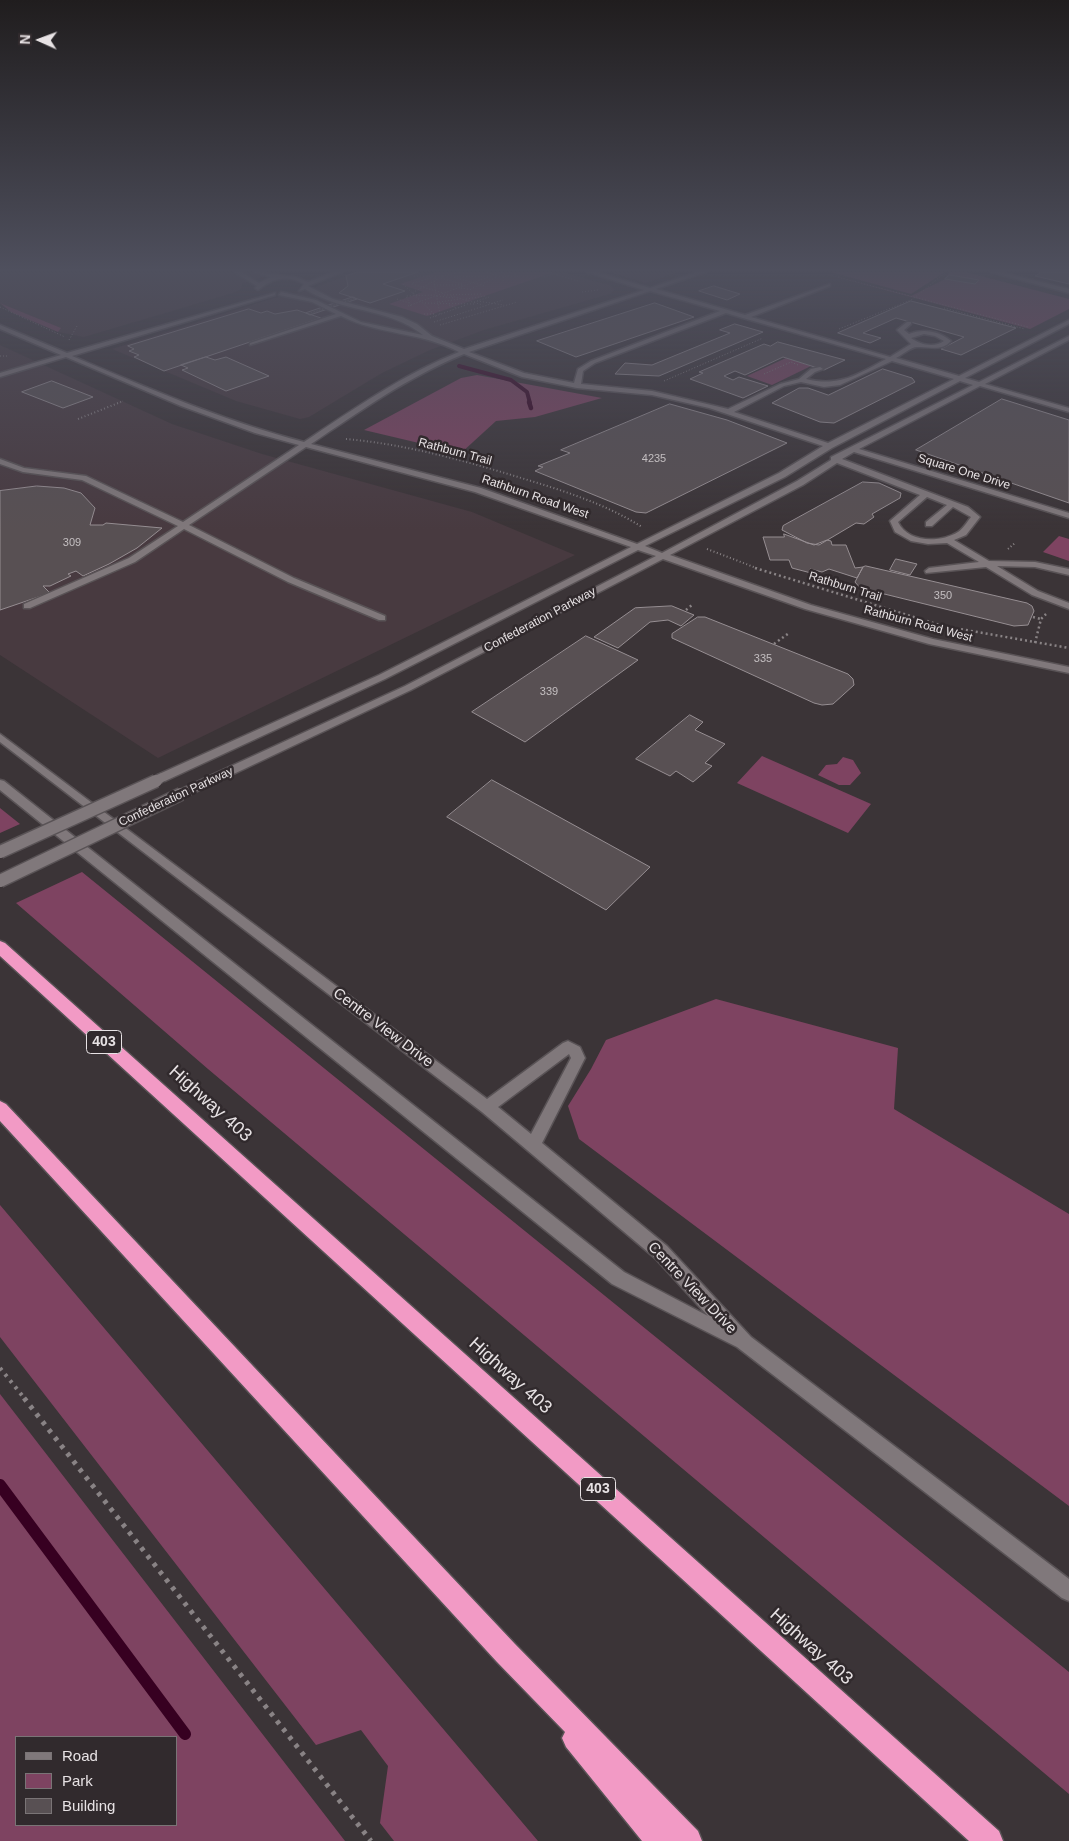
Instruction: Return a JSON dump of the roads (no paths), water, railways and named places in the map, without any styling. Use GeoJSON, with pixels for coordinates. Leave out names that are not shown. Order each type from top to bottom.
{"type":"FeatureCollection","features":[{"type":"Feature","properties":{"kind":"highway","name":"Highway 403"},"geometry":{"type":"LineString","coordinates":[[0,946],[989,1841]]}},
{"type":"Feature","properties":{"kind":"highway"},"geometry":{"type":"LineString","coordinates":[[0,1109],[506,1653],[688,1841]]}},
{"type":"Feature","properties":{"kind":"highway"},"geometry":{"type":"LineString","coordinates":[[506,1653],[660,1841]]}},
{"type":"Feature","properties":{"kind":"street"},"geometry":{"type":"LineString","coordinates":[[0,375],[60,358]]}},
{"type":"Feature","properties":{"kind":"street","name":"Rathburn Road West"},"geometry":{"type":"LineString","coordinates":[[72,358],[203,413],[257,432],[478,490],[531,507],[660,556],[808,607],[932,642],[1069,670]]}},
{"type":"Feature","properties":{"kind":"street"},"geometry":{"type":"LineString","coordinates":[[27,606],[132,560],[397,383],[450,358]]}},
{"type":"Feature","properties":{"kind":"street"},"geometry":{"type":"LineString","coordinates":[[478,358],[522,375],[577,386],[652,393],[730,411],[829,446]]}},
{"type":"Feature","properties":{"kind":"street"},"geometry":{"type":"LineString","coordinates":[[577,386],[580,370],[604,358]]}},
{"type":"Feature","properties":{"kind":"street"},"geometry":{"type":"LineString","coordinates":[[885,358],[956,380],[1069,410]]}},
{"type":"Feature","properties":{"kind":"street"},"geometry":{"type":"LineString","coordinates":[[801,380],[821,385],[834,385],[895,358]]}},
{"type":"Feature","properties":{"kind":"street","name":"Confederation Parkway"},"geometry":{"type":"LineString","coordinates":[[0,852],[382,677],[782,475],[829,446],[999,358]]}},
{"type":"Feature","properties":{"kind":"street","name":"Confederation Parkway"},"geometry":{"type":"LineString","coordinates":[[0,881],[408,688],[800,483],[834,459],[1030,358]]}},
{"type":"Feature","properties":{"kind":"street"},"geometry":{"type":"LineString","coordinates":[[730,411],[782,385],[801,380],[813,370],[820,369]]}},
{"type":"Feature","properties":{"kind":"street","name":"Square One Drive"},"geometry":{"type":"LineString","coordinates":[[853,449],[1069,516]]}},
{"type":"Feature","properties":{"kind":"street"},"geometry":{"type":"LineString","coordinates":[[834,459],[926,494],[952,504],[976,517],[963,533],[948,540],[928,542],[914,539],[898,530],[894,521],[926,494]]}},
{"type":"Feature","properties":{"kind":"street"},"geometry":{"type":"LineString","coordinates":[[0,461],[23,470],[92,482],[120,498],[182,526],[291,580],[382,618]]}},
{"type":"Feature","properties":{"kind":"street"},"geometry":{"type":"LineString","coordinates":[[929,524],[952,504]]}},
{"type":"Feature","properties":{"kind":"street"},"geometry":{"type":"LineString","coordinates":[[948,540],[1035,593],[1069,606]]}},
{"type":"Feature","properties":{"kind":"street"},"geometry":{"type":"LineString","coordinates":[[929,571],[986,564],[1038,564],[1069,572]]}},
{"type":"Feature","properties":{"kind":"street","name":"Centre View Drive"},"geometry":{"type":"LineString","coordinates":[[0,737],[487,1107],[661,1252],[745,1343],[1069,1591]]}},
{"type":"Feature","properties":{"kind":"street","name":"Centre View Drive"},"geometry":{"type":"LineString","coordinates":[[0,784],[618,1278],[745,1343]]}},
{"type":"Feature","properties":{"kind":"street"},"geometry":{"type":"LineString","coordinates":[[487,1107],[568,1047],[575,1051],[578,1058],[533,1145]]}},
{"type":"Feature","properties":{"kind":"waterway"},"geometry":{"type":"LineString","coordinates":[[459,366],[511,380],[527,392],[530,403]]}},
{"type":"Feature","properties":{"kind":"waterway"},"geometry":{"type":"LineString","coordinates":[[529,402],[531,408]]}},
{"type":"Feature","properties":{"kind":"waterway"},"geometry":{"type":"LineString","coordinates":[[0,1485],[185,1734]]}}]}
